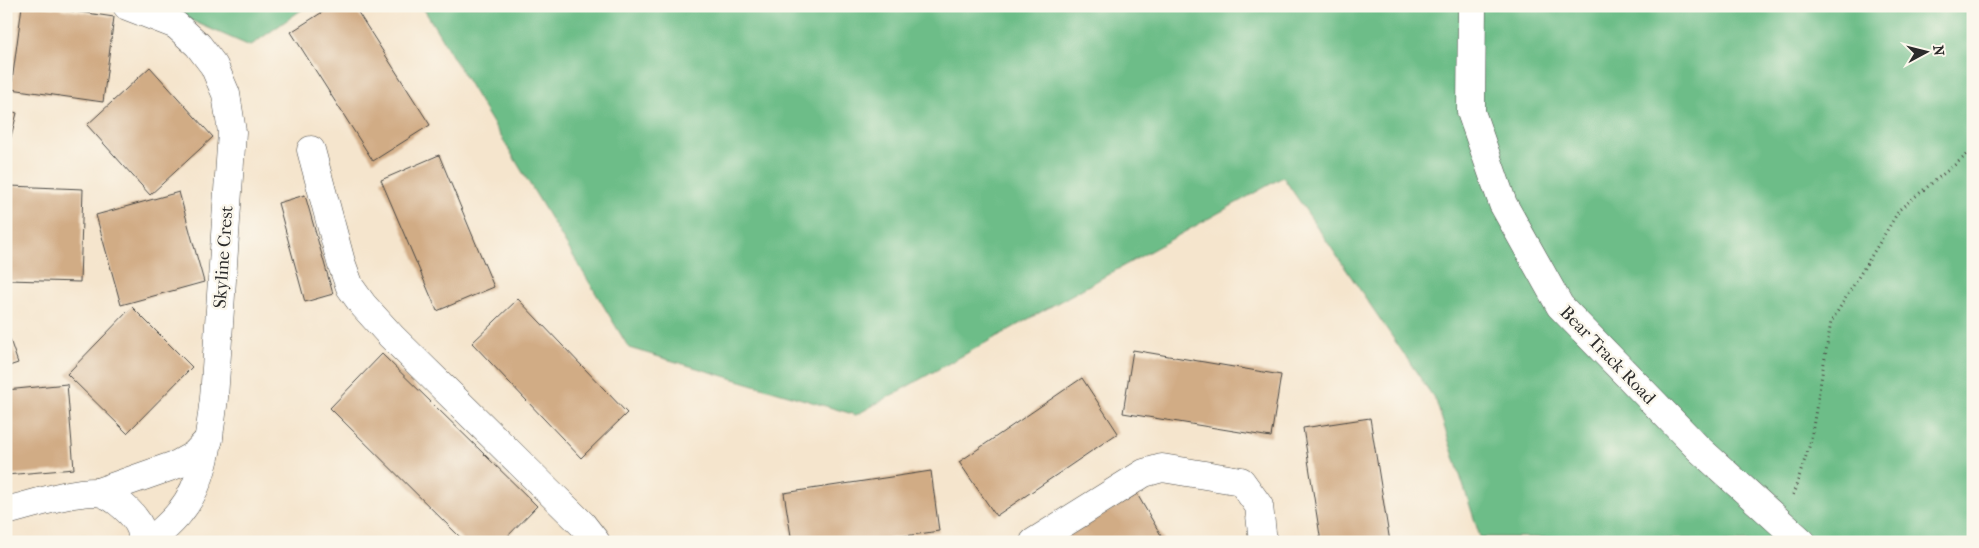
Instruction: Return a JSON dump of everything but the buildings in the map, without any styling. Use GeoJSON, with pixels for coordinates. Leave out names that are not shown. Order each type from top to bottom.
{"type":"FeatureCollection","features":[{"type":"Feature","properties":{"kind":"street","name":"Skyline Crest"},"geometry":{"type":"LineString","coordinates":[[127,6],[176,25],[198,45],[214,66],[226,94],[232,132],[214,398],[209,439],[202,470],[192,494],[181,511],[150,542]]}},
{"type":"Feature","properties":{"kind":"street","name":"Bear Track Road"},"geometry":{"type":"LineString","coordinates":[[1472,6],[1471,112],[1503,204],[1560,306],[1698,448],[1792,533]]}},
{"type":"Feature","properties":{"kind":"street"},"geometry":{"type":"LineString","coordinates":[[311,150],[341,262],[350,287],[363,306],[391,336],[582,524],[596,542]]}},
{"type":"Feature","properties":{"kind":"street"},"geometry":{"type":"LineString","coordinates":[[6,511],[70,496],[98,492],[178,464],[194,455],[209,439]]}},
{"type":"Feature","properties":{"kind":"street"},"geometry":{"type":"LineString","coordinates":[[1034,542],[1144,472],[1162,468],[1241,481],[1259,506],[1263,542]]}},
{"type":"Feature","properties":{"kind":"street"},"geometry":{"type":"LineString","coordinates":[[98,492],[117,500],[130,513],[141,529],[143,542]]}},
{"type":"Feature","properties":{"kind":"path"},"geometry":{"type":"LineString","coordinates":[[1792,533],[1832,322],[1900,209],[1973,150]]}},
{"type":"Feature","properties":{"kind":"green space"},"geometry":{"type":"Polygon","coordinates":[[[158,6],[307,6],[250,46],[158,6]]]}},
{"type":"Feature","properties":{"kind":"green space"},"geometry":{"type":"Polygon","coordinates":[[[422,6],[1973,6],[1973,542],[1696,542],[1692,539],[1480,537],[1436,401],[1283,177],[856,415],[629,348],[422,6]]]}}]}
